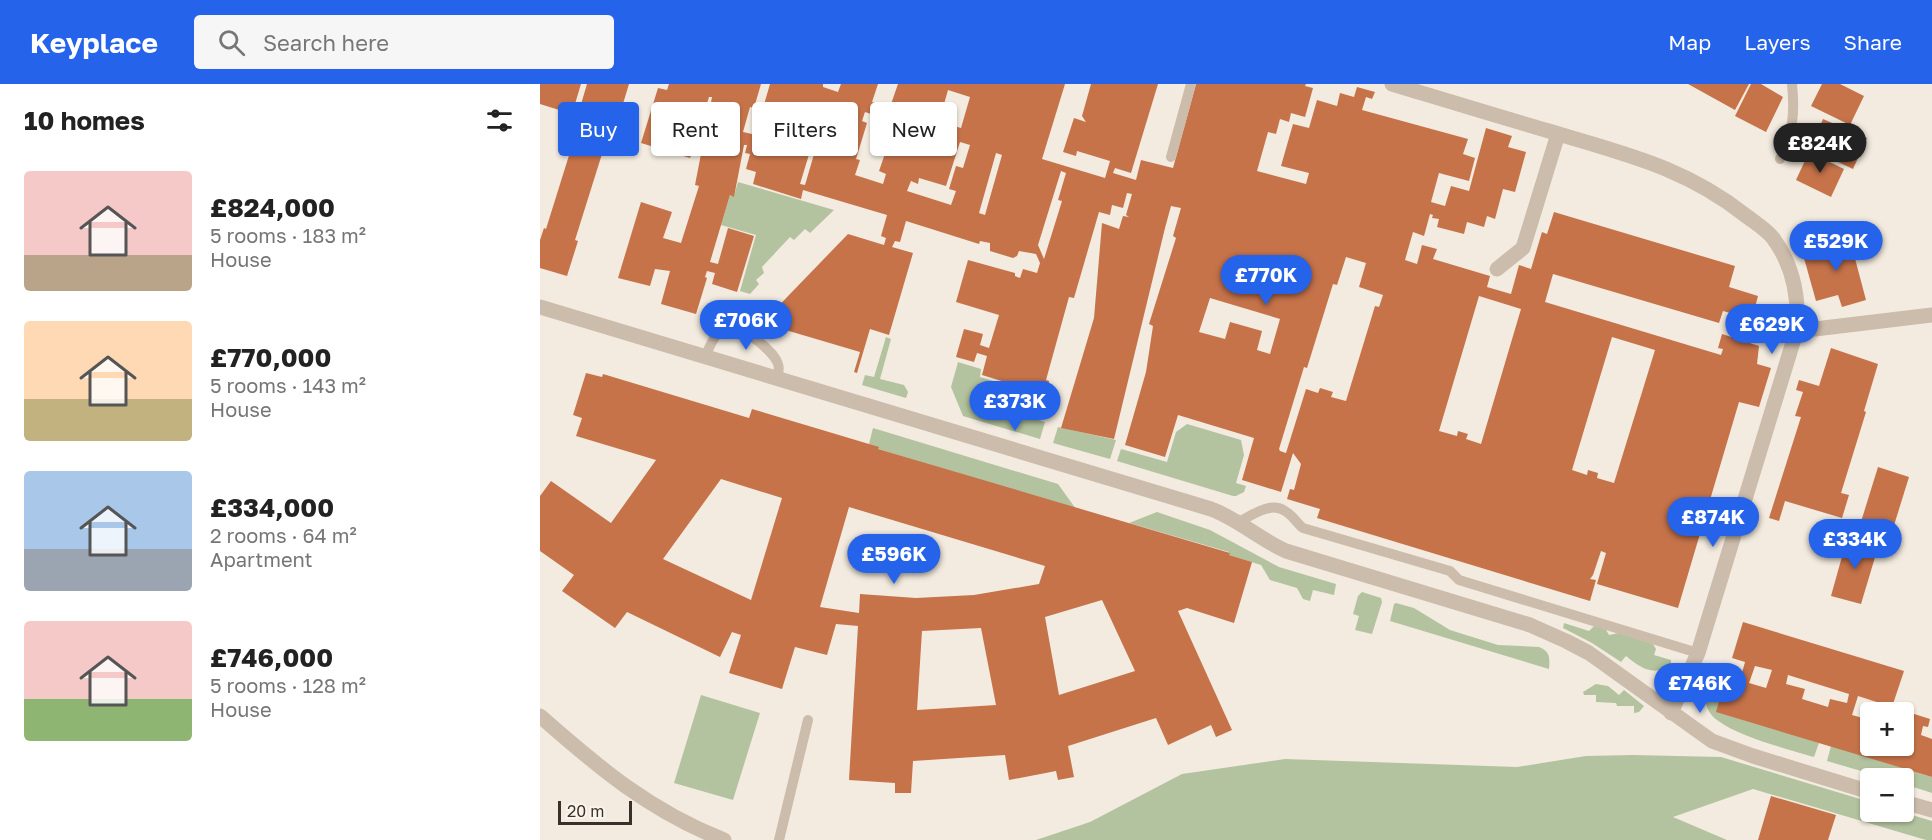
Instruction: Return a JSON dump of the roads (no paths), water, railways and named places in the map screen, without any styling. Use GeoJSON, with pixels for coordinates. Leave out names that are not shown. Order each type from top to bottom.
{"type":"FeatureCollection","features":[{"type":"Feature","properties":{"kind":"street"},"geometry":{"type":"LineString","coordinates":[[1392,84],[1624,152],[1678,173],[1727,201],[1772,237],[1794,280],[1797,296],[1797,329],[1698,653],[1671,713]]}},
{"type":"Feature","properties":{"kind":"street"},"geometry":{"type":"LineString","coordinates":[[1497,269],[1524,248],[1558,134]]}},
{"type":"Feature","properties":{"kind":"street"},"geometry":{"type":"LineString","coordinates":[[540,307],[1211,509],[1239,522],[1261,538],[1286,551],[1530,626],[1566,640],[1610,667],[1702,735],[1723,746],[1860,789]]}},
{"type":"Feature","properties":{"kind":"street"},"geometry":{"type":"LineString","coordinates":[[1797,329],[1815,329],[1932,315]]}},
{"type":"Feature","properties":{"kind":"street"},"geometry":{"type":"LineString","coordinates":[[540,716],[619,782],[652,805],[724,840]]}},
{"type":"Feature","properties":{"kind":"street"},"geometry":{"type":"LineString","coordinates":[[1914,805],[1932,810]]}},
{"type":"Feature","properties":{"kind":"lane"},"geometry":{"type":"LineString","coordinates":[[1171,157],[1191,84]]}},
{"type":"Feature","properties":{"kind":"lane"},"geometry":{"type":"LineString","coordinates":[[1780,159],[1789,142],[1793,122],[1792,84]]}},
{"type":"Feature","properties":{"kind":"lane"},"geometry":{"type":"LineString","coordinates":[[705,357],[718,334],[726,328],[737,327],[776,357],[779,367],[777,378]]}},
{"type":"Feature","properties":{"kind":"lane"},"geometry":{"type":"LineString","coordinates":[[1239,522],[1260,510],[1273,507],[1285,510],[1303,528],[1449,571],[1459,580],[1698,653]]}},
{"type":"Feature","properties":{"kind":"lane"},"geometry":{"type":"LineString","coordinates":[[779,840],[808,720]]}}]}
